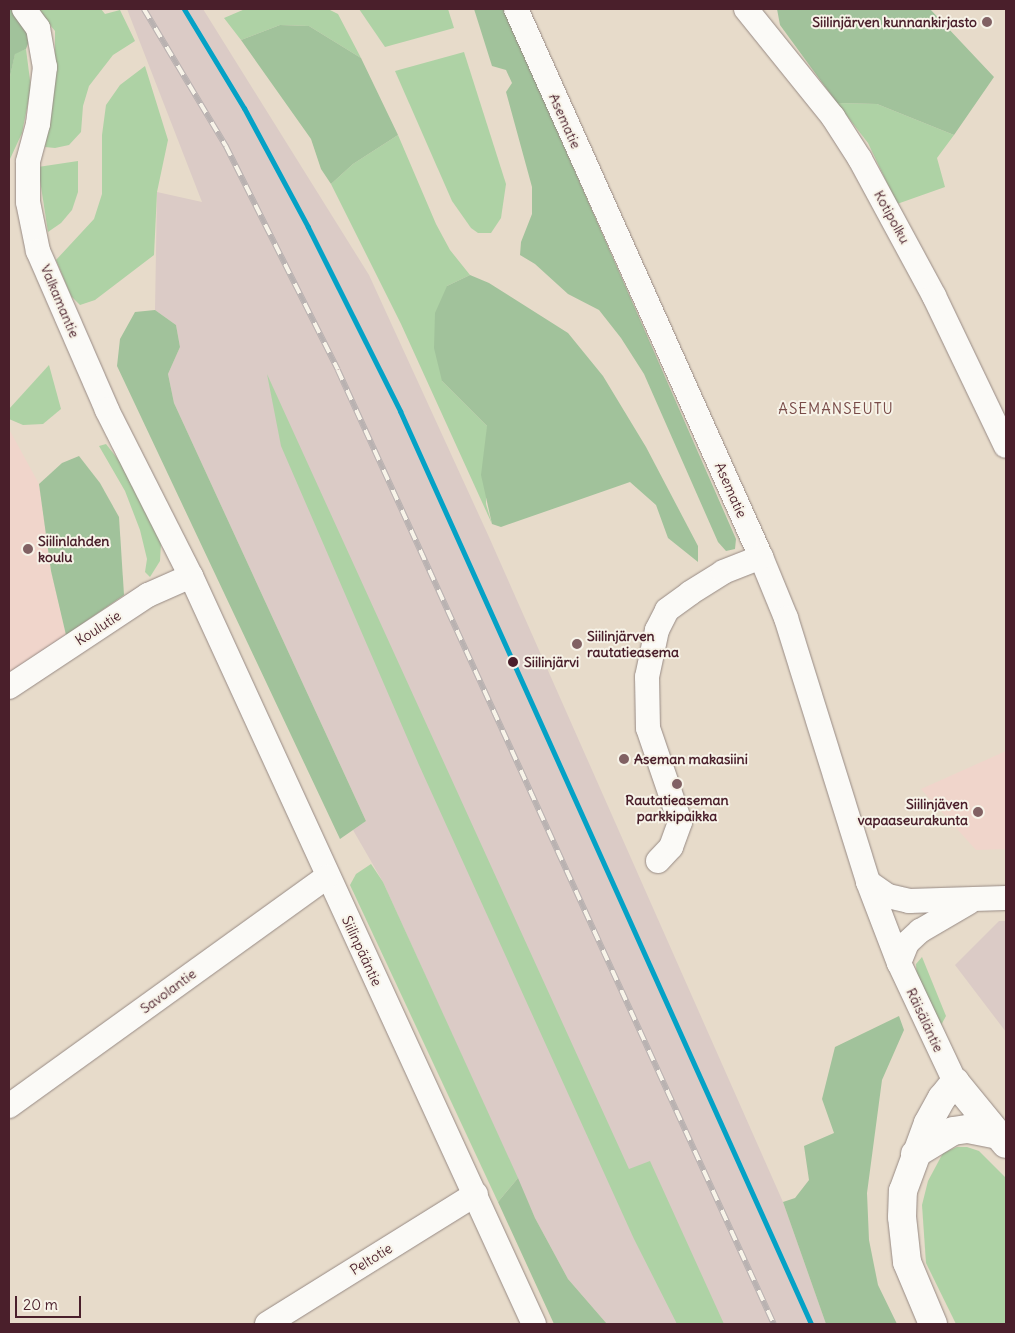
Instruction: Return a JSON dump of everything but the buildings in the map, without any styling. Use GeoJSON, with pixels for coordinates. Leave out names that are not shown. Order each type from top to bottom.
{"type":"FeatureCollection","features":[{"type":"Feature","properties":{"kind":"main road","name":"Räisäläntie"},"geometry":{"type":"LineString","coordinates":[[956,1082],[1002,1140]]}},
{"type":"Feature","properties":{"kind":"main road"},"geometry":{"type":"LineString","coordinates":[[932,1324],[912,1281],[903,1242],[904,1191],[915,1154],[942,1098],[956,1082]]}},
{"type":"Feature","properties":{"kind":"main road"},"geometry":{"type":"LineString","coordinates":[[915,1154],[953,1131],[968,1129],[1002,1140]]}},
{"type":"Feature","properties":{"kind":"street","name":"Valkamantie"},"geometry":{"type":"LineString","coordinates":[[24,9],[38,28],[45,67],[38,124],[18,205],[108,410],[191,576]]}},
{"type":"Feature","properties":{"kind":"street","name":"Asematie"},"geometry":{"type":"LineString","coordinates":[[516,9],[761,557],[786,618],[868,882]]}},
{"type":"Feature","properties":{"kind":"street","name":"Kotipolku"},"geometry":{"type":"LineString","coordinates":[[746,9],[833,117],[860,159],[931,288],[1006,446]]}},
{"type":"Feature","properties":{"kind":"street"},"geometry":{"type":"LineString","coordinates":[[658,861],[671,847],[680,822],[648,728],[647,677],[657,630],[667,610],[690,593],[723,572],[761,557]]}},
{"type":"Feature","properties":{"kind":"street","name":"Koulutie"},"geometry":{"type":"LineString","coordinates":[[9,686],[148,595],[191,576]]}},
{"type":"Feature","properties":{"kind":"street","name":"Siilinpääntie"},"geometry":{"type":"LineString","coordinates":[[191,576],[534,1324]]}},
{"type":"Feature","properties":{"kind":"street","name":"Savolantie"},"geometry":{"type":"LineString","coordinates":[[9,1106],[328,878]]}},
{"type":"Feature","properties":{"kind":"street"},"geometry":{"type":"LineString","coordinates":[[868,882],[888,896],[909,901],[1006,898]]}},
{"type":"Feature","properties":{"kind":"street","name":"Räisäläntie"},"geometry":{"type":"LineString","coordinates":[[868,882],[899,963],[956,1082]]}},
{"type":"Feature","properties":{"kind":"street"},"geometry":{"type":"LineString","coordinates":[[899,963],[907,943],[920,931],[974,900]]}},
{"type":"Feature","properties":{"kind":"street","name":"Peltotie"},"geometry":{"type":"LineString","coordinates":[[267,1324],[476,1194]]}},
{"type":"Feature","properties":{"kind":"shaded area"},"geometry":{"type":"Polygon","coordinates":[[[127,9],[203,9],[369,275],[489,537],[783,1202],[826,1324],[607,1324],[568,1279],[535,1218],[383,882],[353,830],[366,821],[174,403],[168,374],[180,347],[176,325],[155,310],[157,192],[202,202],[127,9]]]}},
{"type":"Feature","properties":{"kind":"shaded area","name":"Siilinlahden koulu"},"geometry":{"type":"Polygon","coordinates":[[[9,429],[39,484],[51,571],[66,635],[9,674],[9,429]]]}},
{"type":"Feature","properties":{"kind":"shaded area"},"geometry":{"type":"Polygon","coordinates":[[[1006,751],[1006,849],[976,850],[921,789],[1006,751]]]}},
{"type":"Feature","properties":{"kind":"shaded area"},"geometry":{"type":"Polygon","coordinates":[[[999,921],[1006,921],[1006,1032],[955,965],[999,921]]]}},
{"type":"Feature","properties":{"kind":"green space"},"geometry":{"type":"Polygon","coordinates":[[[9,9],[24,9],[29,41],[26,49],[15,54],[9,81],[9,9]]]}},
{"type":"Feature","properties":{"kind":"green space"},"geometry":{"type":"Polygon","coordinates":[[[37,9],[101,9],[105,14],[120,10],[135,41],[113,55],[89,86],[83,106],[81,132],[69,145],[55,148],[45,147],[55,74],[55,31],[37,9]]]}},
{"type":"Feature","properties":{"kind":"green space"},"geometry":{"type":"Polygon","coordinates":[[[245,9],[328,9],[338,14],[361,58],[309,26],[280,25],[241,40],[224,18],[245,9]]]}},
{"type":"Feature","properties":{"kind":"green space"},"geometry":{"type":"Polygon","coordinates":[[[359,9],[448,9],[454,28],[385,47],[359,9]]]}},
{"type":"Feature","properties":{"kind":"green space"},"geometry":{"type":"Polygon","coordinates":[[[474,9],[504,9],[736,539],[735,549],[726,551],[718,542],[644,374],[621,338],[599,310],[568,294],[535,264],[520,255],[521,242],[532,214],[532,187],[506,92],[512,83],[506,70],[492,66],[474,9]]]}},
{"type":"Feature","properties":{"kind":"green space"},"geometry":{"type":"Polygon","coordinates":[[[777,9],[930,9],[994,77],[954,135],[877,104],[837,103],[780,25],[777,9]]]}},
{"type":"Feature","properties":{"kind":"green space"},"geometry":{"type":"Polygon","coordinates":[[[280,25],[309,26],[361,58],[398,135],[353,164],[331,184],[321,169],[311,139],[241,40],[280,25]]]}},
{"type":"Feature","properties":{"kind":"green space"},"geometry":{"type":"Polygon","coordinates":[[[26,49],[31,88],[22,133],[10,159],[9,183],[9,81],[15,53],[26,49]]]}},
{"type":"Feature","properties":{"kind":"green space"},"geometry":{"type":"Polygon","coordinates":[[[464,52],[506,184],[501,218],[491,233],[478,233],[471,228],[452,201],[395,71],[464,52]]]}},
{"type":"Feature","properties":{"kind":"green space"},"geometry":{"type":"Polygon","coordinates":[[[145,66],[168,140],[157,192],[154,255],[95,300],[80,305],[71,296],[56,260],[94,219],[102,194],[102,135],[106,105],[120,85],[145,66]]]}},
{"type":"Feature","properties":{"kind":"green space"},"geometry":{"type":"Polygon","coordinates":[[[837,103],[877,104],[954,135],[937,158],[945,187],[897,204],[868,143],[837,103]]]}},
{"type":"Feature","properties":{"kind":"green space"},"geometry":{"type":"Polygon","coordinates":[[[398,135],[436,224],[450,250],[470,275],[447,286],[442,381],[487,426],[486,504],[492,524],[401,324],[331,184],[353,164],[398,135]]]}},
{"type":"Feature","properties":{"kind":"green space"},"geometry":{"type":"Polygon","coordinates":[[[78,161],[78,192],[72,210],[61,223],[48,232],[38,167],[78,161]]]}},
{"type":"Feature","properties":{"kind":"green space"},"geometry":{"type":"Polygon","coordinates":[[[470,275],[489,283],[568,333],[603,376],[646,447],[698,546],[698,562],[668,538],[656,505],[630,482],[501,527],[492,524],[481,475],[487,426],[442,381],[434,348],[435,313],[447,286],[470,275]]]}},
{"type":"Feature","properties":{"kind":"green space"},"geometry":{"type":"Polygon","coordinates":[[[155,310],[176,325],[180,347],[168,374],[174,403],[366,821],[340,839],[117,366],[120,339],[135,312],[155,310]]]}},
{"type":"Feature","properties":{"kind":"green space"},"geometry":{"type":"Polygon","coordinates":[[[49,365],[61,409],[43,424],[23,425],[9,419],[9,409],[49,365]]]}},
{"type":"Feature","properties":{"kind":"green space"},"geometry":{"type":"Polygon","coordinates":[[[267,374],[629,1169],[650,1161],[724,1324],[677,1324],[634,1239],[419,765],[281,446],[267,374]]]}},
{"type":"Feature","properties":{"kind":"green space"},"geometry":{"type":"Polygon","coordinates":[[[106,444],[139,486],[161,543],[160,561],[150,577],[145,572],[147,559],[140,530],[125,491],[99,446],[106,444]]]}},
{"type":"Feature","properties":{"kind":"green space"},"geometry":{"type":"Polygon","coordinates":[[[79,456],[100,483],[119,517],[124,595],[66,635],[51,571],[39,484],[62,463],[79,456]]]}},
{"type":"Feature","properties":{"kind":"green space"},"geometry":{"type":"Polygon","coordinates":[[[371,864],[383,882],[518,1178],[498,1202],[350,885],[356,874],[371,864]]]}},
{"type":"Feature","properties":{"kind":"green space"},"geometry":{"type":"Polygon","coordinates":[[[922,957],[946,1016],[940,1027],[917,979],[916,964],[922,957]]]}},
{"type":"Feature","properties":{"kind":"green space"},"geometry":{"type":"Polygon","coordinates":[[[899,1016],[904,1030],[882,1080],[867,1193],[869,1240],[878,1285],[897,1324],[826,1324],[783,1202],[795,1198],[809,1180],[804,1146],[834,1133],[822,1099],[835,1047],[899,1016]]]}},
{"type":"Feature","properties":{"kind":"green space"},"geometry":{"type":"Polygon","coordinates":[[[957,1147],[967,1147],[979,1151],[1006,1178],[1006,1324],[956,1324],[926,1263],[922,1205],[928,1181],[943,1153],[957,1147]]]}},
{"type":"Feature","properties":{"kind":"green space"},"geometry":{"type":"Polygon","coordinates":[[[518,1178],[535,1218],[568,1279],[607,1324],[554,1324],[498,1202],[518,1178]]]}},
{"type":"Feature","properties":{"kind":"railway"},"geometry":{"type":"LineString","coordinates":[[144,9],[226,146],[338,370],[774,1324]]}},
{"type":"Feature","properties":{"kind":"transit line"},"geometry":{"type":"LineString","coordinates":[[184,9],[244,108],[308,227],[400,411],[811,1324]]}},
{"type":"Feature","properties":{"kind":"place","name":"Siilinjärven kunnankirjasto"},"geometry":{"type":"Point","coordinates":[987,22]}},
{"type":"Feature","properties":{"kind":"place","name":"Siilinlahden koulu"},"geometry":{"type":"Point","coordinates":[28,549]}},
{"type":"Feature","properties":{"kind":"place","name":"Siilinjärven rautatieasema"},"geometry":{"type":"Point","coordinates":[577,644]}},
{"type":"Feature","properties":{"kind":"place","name":"Siilinjärvi"},"geometry":{"type":"Point","coordinates":[513,662]}},
{"type":"Feature","properties":{"kind":"place","name":"Aseman makasiini"},"geometry":{"type":"Point","coordinates":[624,759]}},
{"type":"Feature","properties":{"kind":"place","name":"Rautatieaseman parkkipaikka"},"geometry":{"type":"Point","coordinates":[677,784]}},
{"type":"Feature","properties":{"kind":"place","name":"Siilinjäven vapaaseurakunta"},"geometry":{"type":"Point","coordinates":[978,812]}},
{"type":"Feature","properties":{"kind":"district","name":"ASEMANSEUTU"},"geometry":{"type":"Point","coordinates":[836,409]}}]}
